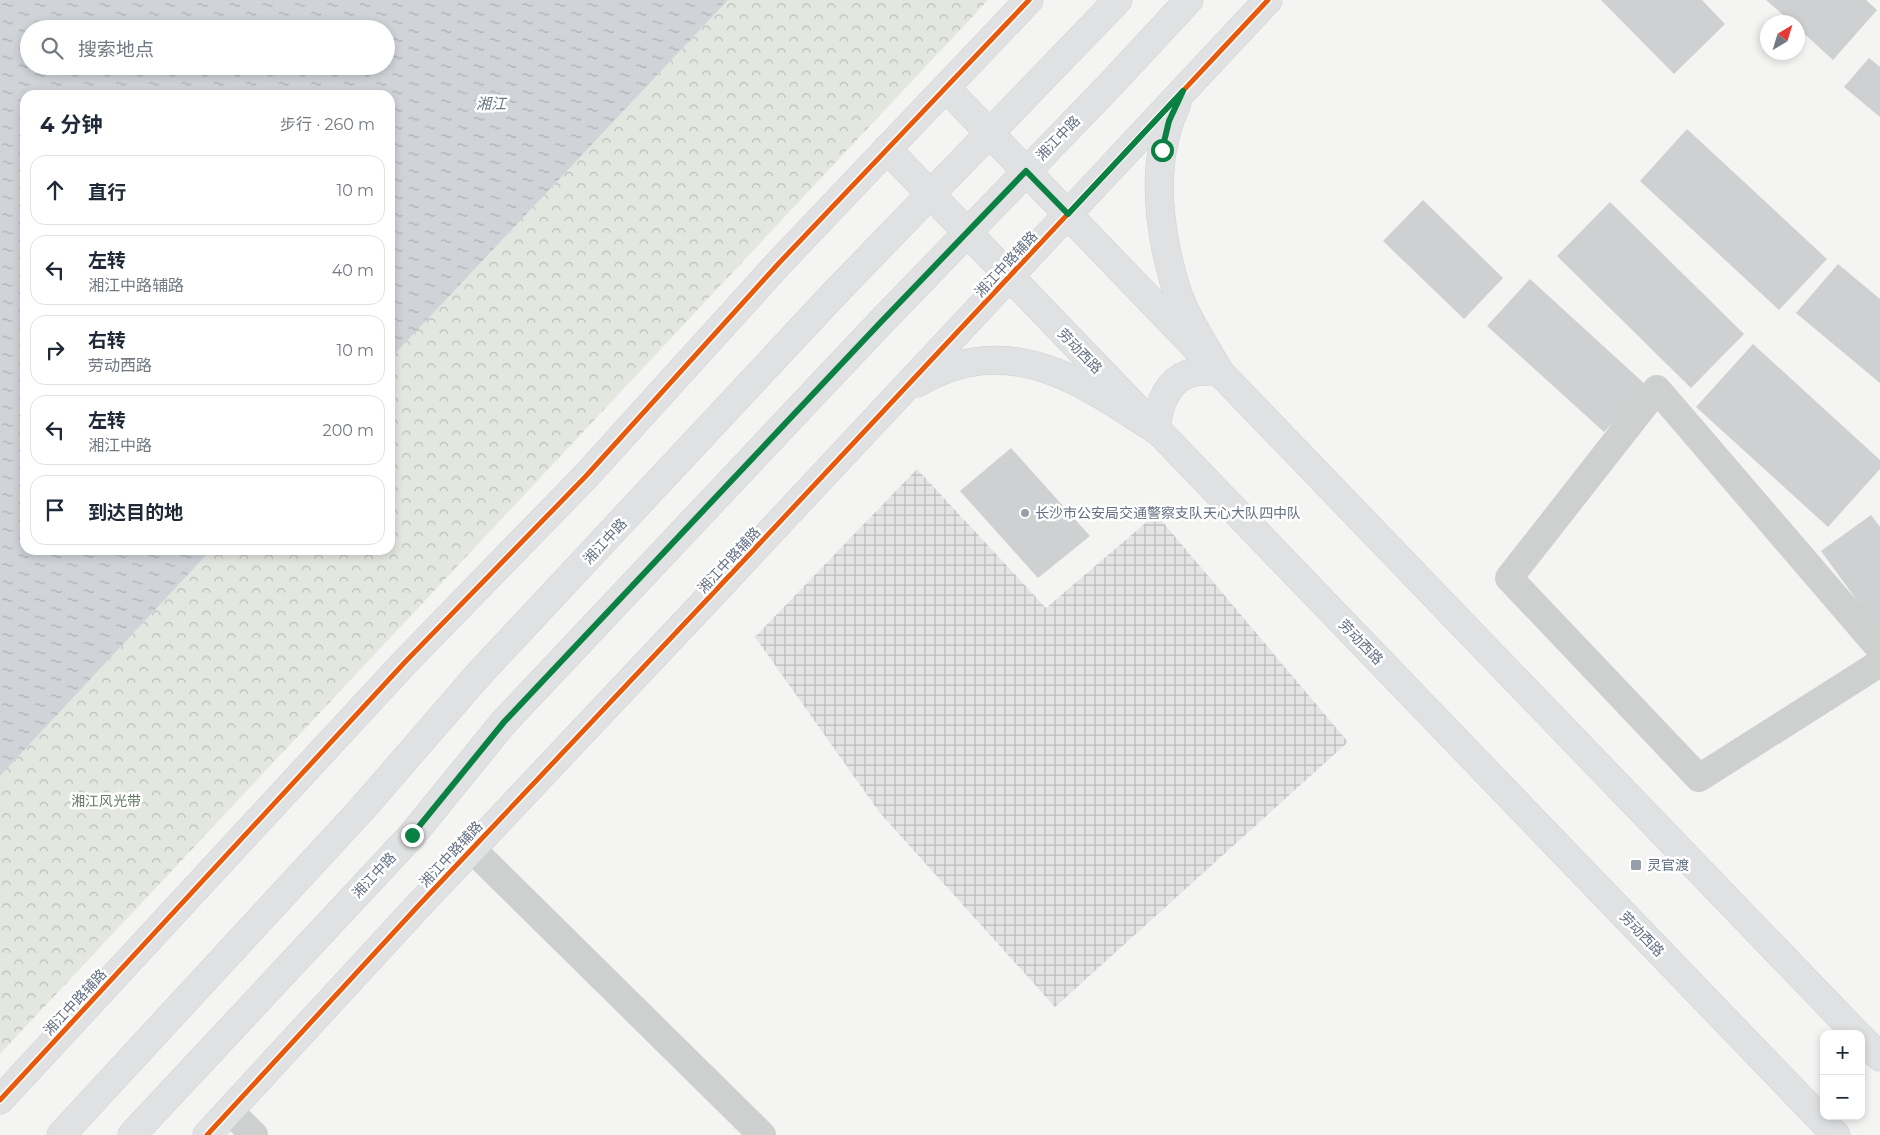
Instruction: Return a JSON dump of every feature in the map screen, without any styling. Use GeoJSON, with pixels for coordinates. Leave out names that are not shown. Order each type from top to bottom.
{"type":"FeatureCollection","features":[{"type":"Feature","properties":{"kind":"main road","name":"湘江中路辅路"},"geometry":{"type":"LineString","coordinates":[[0,1100],[406,661],[586,476],[779,263],[1029,0]]}},
{"type":"Feature","properties":{"kind":"main road","name":"湘江中路"},"geometry":{"type":"LineString","coordinates":[[62,1135],[362,809],[479,674],[834,294],[1118,0]]}},
{"type":"Feature","properties":{"kind":"main road","name":"湘江中路"},"geometry":{"type":"LineString","coordinates":[[132,1135],[412,835],[504,722],[880,323],[1189,0]]}},
{"type":"Feature","properties":{"kind":"main road","name":"湘江中路辅路"},"geometry":{"type":"LineString","coordinates":[[207,1135],[472,849],[1268,0]]}},
{"type":"Feature","properties":{"kind":"main road"},"geometry":{"type":"LineString","coordinates":[[946,88],[1853,1030]]}},
{"type":"Feature","properties":{"kind":"main road"},"geometry":{"type":"LineString","coordinates":[[1183,91],[1169,121],[1162,150],[1158,178],[1160,211],[1172,276],[1182,304],[1219,371]]}},
{"type":"Feature","properties":{"kind":"main road","name":"劳动西路"},"geometry":{"type":"LineString","coordinates":[[887,149],[1836,1135]]}},
{"type":"Feature","properties":{"kind":"main road"},"geometry":{"type":"LineString","coordinates":[[900,393],[930,376],[959,364],[991,359],[1021,361],[1054,371],[1084,385],[1156,430],[1158,411],[1164,396],[1174,383],[1188,374],[1219,371]]}},
{"type":"Feature","properties":{"kind":"main road"},"geometry":{"type":"LineString","coordinates":[[1865,1042],[1880,1057]]}},
{"type":"Feature","properties":{"kind":"street"},"geometry":{"type":"LineString","coordinates":[[1880,649],[1657,389],[1509,578],[1699,778],[1880,663]]}},
{"type":"Feature","properties":{"kind":"street"},"geometry":{"type":"LineString","coordinates":[[472,849],[762,1135]]}},
{"type":"Feature","properties":{"kind":"street"},"geometry":{"type":"LineString","coordinates":[[230,1110],[254,1135]]}},
{"type":"Feature","properties":{"kind":"shaded area"},"geometry":{"type":"Polygon","coordinates":[[[917,469],[1046,608],[1156,514],[1348,742],[1055,1007],[880,813],[755,637],[917,469]]]}},
{"type":"Feature","properties":{"kind":"green space","name":"湘江风光带"},"geometry":{"type":"Polygon","coordinates":[[[728,0],[988,0],[0,1054],[0,776],[206,555],[395,555],[395,354],[728,0]]]}},
{"type":"Feature","properties":{"kind":"water","name":"湘江"},"geometry":{"type":"Polygon","coordinates":[[[0,0],[728,0],[395,354],[395,90],[20,90],[20,555],[206,555],[0,776],[0,0]]]}},
{"type":"Feature","properties":{"kind":"building"},"geometry":{"type":"Polygon","coordinates":[[[1601,0],[1702,0],[1725,24],[1674,74],[1601,0]]]}},
{"type":"Feature","properties":{"kind":"building"},"geometry":{"type":"Polygon","coordinates":[[[1766,0],[1866,0],[1877,10],[1833,60],[1805,34],[1805,15],[1783,15],[1766,0]]]}},
{"type":"Feature","properties":{"kind":"building"},"geometry":{"type":"Polygon","coordinates":[[[1869,58],[1880,67],[1880,117],[1844,87],[1869,58]]]}},
{"type":"Feature","properties":{"kind":"building"},"geometry":{"type":"Polygon","coordinates":[[[1687,129],[1827,259],[1779,310],[1640,181],[1687,129]]]}},
{"type":"Feature","properties":{"kind":"building"},"geometry":{"type":"Polygon","coordinates":[[[1423,200],[1503,278],[1464,319],[1383,241],[1423,200]]]}},
{"type":"Feature","properties":{"kind":"building"},"geometry":{"type":"Polygon","coordinates":[[[1610,202],[1744,334],[1691,388],[1557,256],[1610,202]]]}},
{"type":"Feature","properties":{"kind":"building"},"geometry":{"type":"Polygon","coordinates":[[[1838,264],[1880,299],[1880,383],[1796,313],[1838,264]]]}},
{"type":"Feature","properties":{"kind":"building"},"geometry":{"type":"Polygon","coordinates":[[[1530,279],[1647,386],[1604,432],[1487,326],[1530,279]]]}},
{"type":"Feature","properties":{"kind":"building"},"geometry":{"type":"Polygon","coordinates":[[[1753,344],[1880,460],[1880,469],[1828,527],[1696,407],[1753,344]]]}},
{"type":"Feature","properties":{"kind":"building","name":"长沙市公安局交通警察支队天心大队四中队"},"geometry":{"type":"Polygon","coordinates":[[[1011,448],[1090,536],[1038,578],[960,491],[1011,448]]]}},
{"type":"Feature","properties":{"kind":"building"},"geometry":{"type":"Polygon","coordinates":[[[1871,515],[1880,527],[1880,632],[1821,551],[1871,515]]]}},
{"type":"Feature","properties":{"kind":"cycle path"},"geometry":{"type":"LineString","coordinates":[[0,1100],[406,661],[586,476],[779,263],[1029,0]]}},
{"type":"Feature","properties":{"kind":"cycle path"},"geometry":{"type":"LineString","coordinates":[[207,1135],[419,905],[1268,0]]}},
{"type":"Feature","properties":{"kind":"place","name":"长沙市公安局交通警察支队天心大队四中队"},"geometry":{"type":"Point","coordinates":[1025,513]}},
{"type":"Feature","properties":{"kind":"place","name":"灵官渡"},"geometry":{"type":"Point","coordinates":[1636,865]}},
{"type":"Feature","properties":{"kind":"route"},"geometry":{"type":"LineString","coordinates":[[412,835],[504,722],[1026,171],[1068,214],[1183,91],[1169,121],[1162,150]]}}]}
